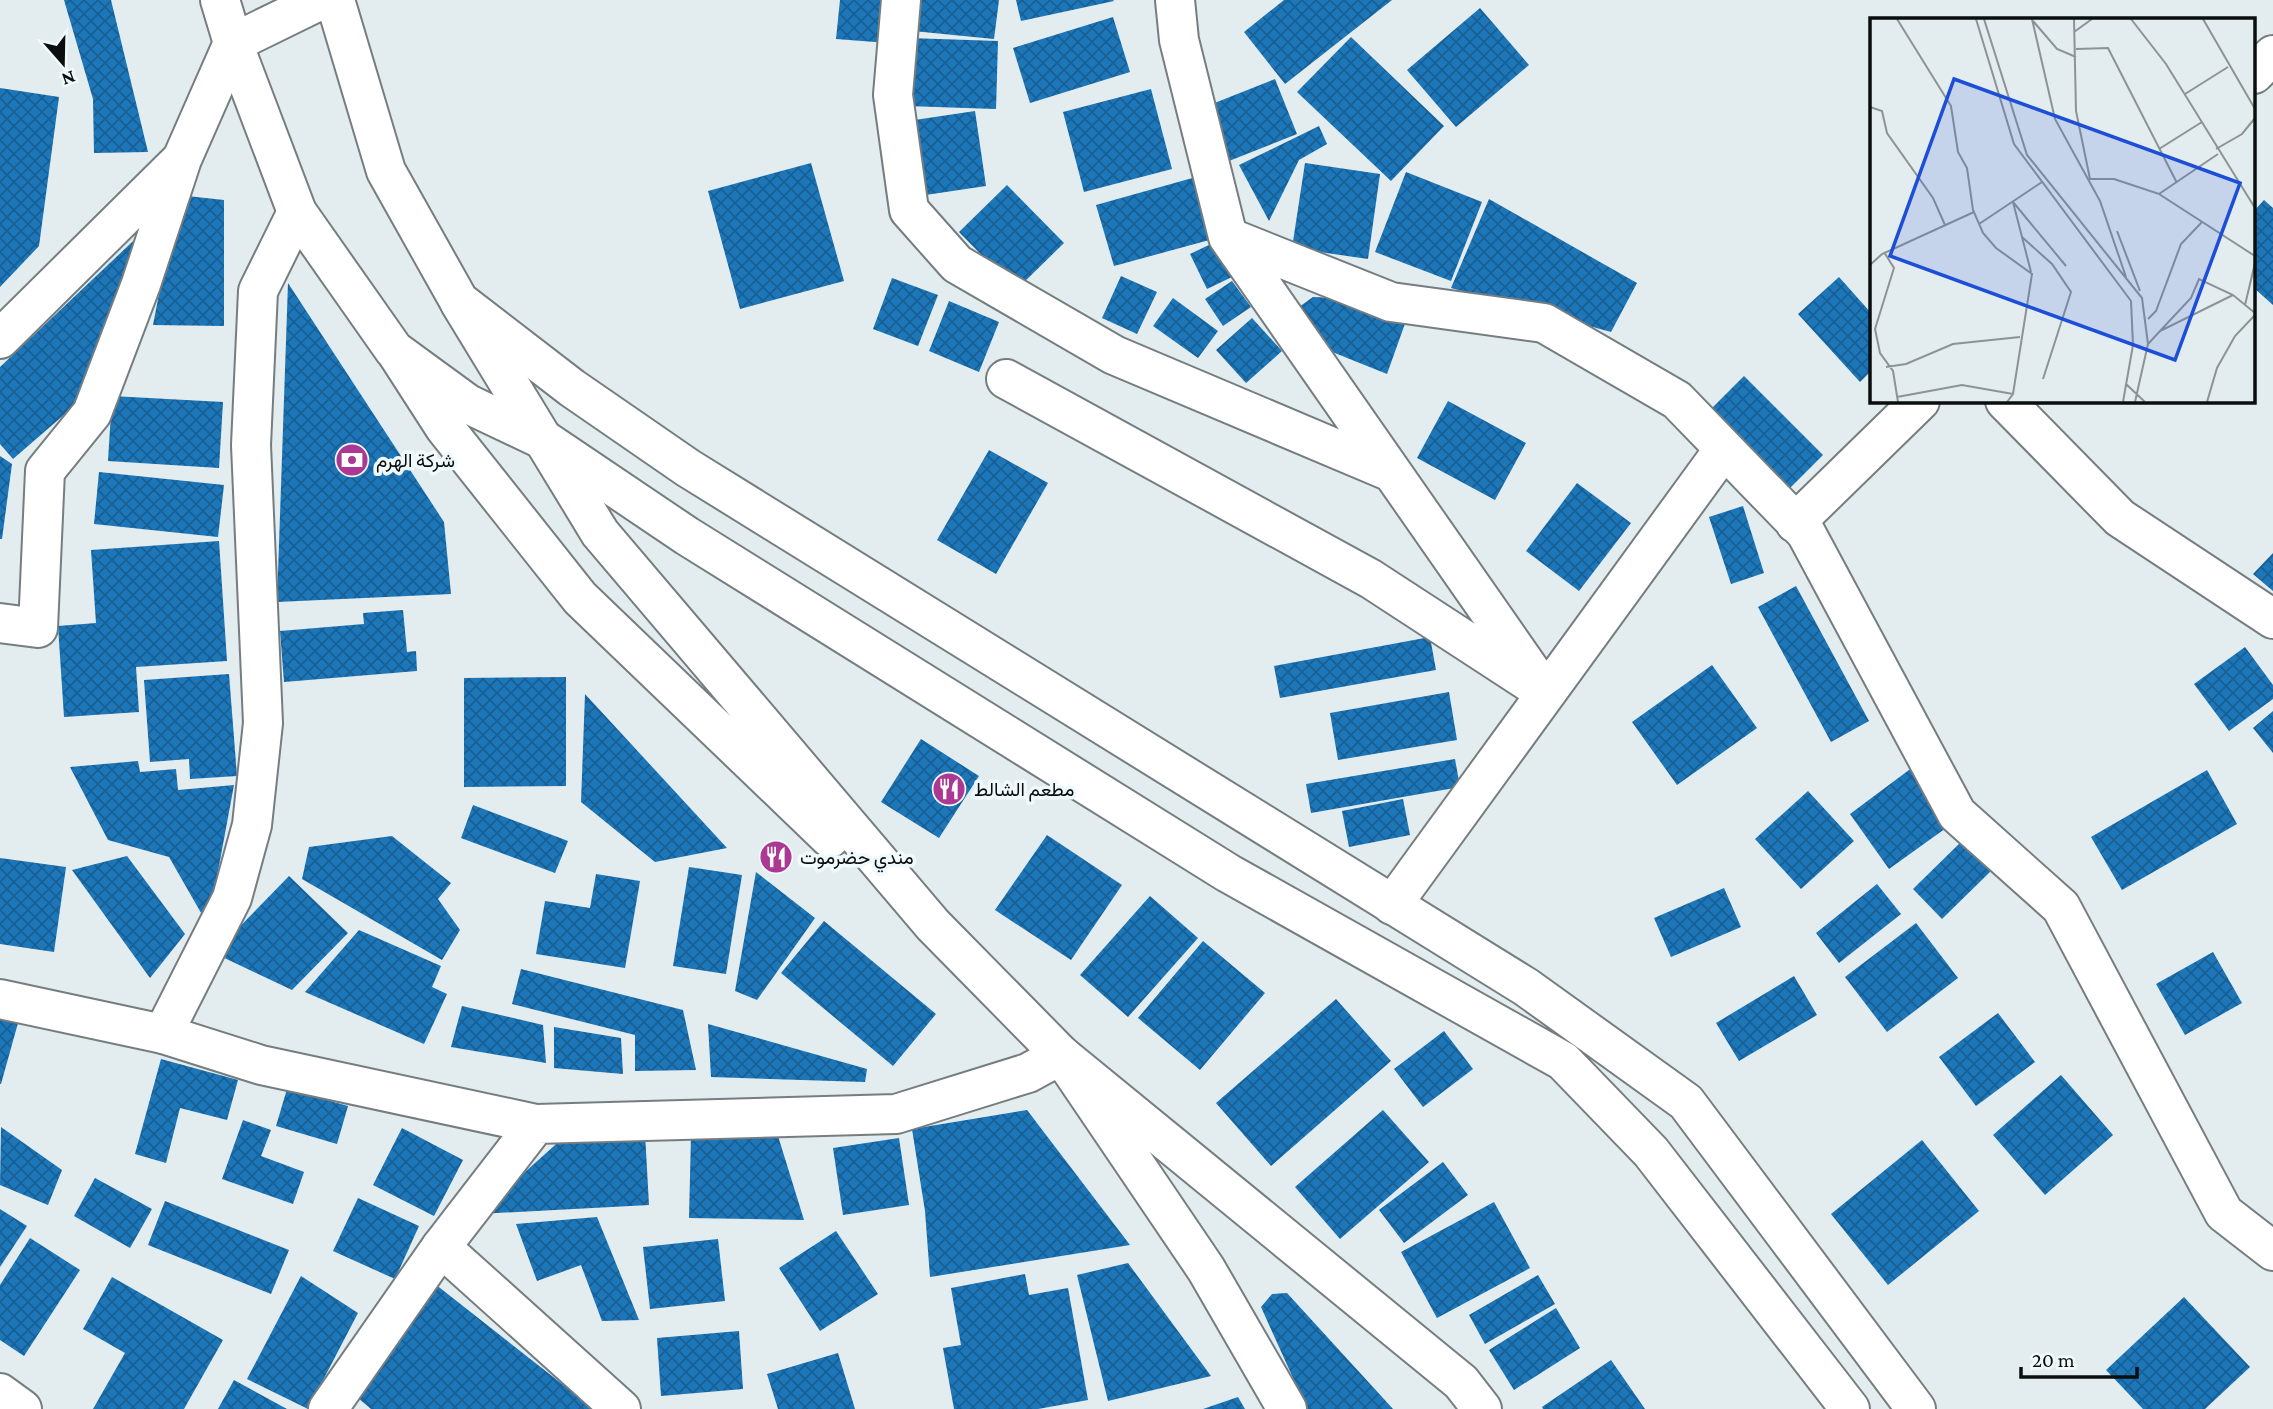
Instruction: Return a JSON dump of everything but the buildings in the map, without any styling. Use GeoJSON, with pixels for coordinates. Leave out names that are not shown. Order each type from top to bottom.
{"type":"FeatureCollection","features":[{"type":"Feature","properties":{"kind":"street"},"geometry":{"type":"LineString","coordinates":[[220,0],[233,43],[297,212],[445,428],[580,598],[854,861],[933,925]]}},
{"type":"Feature","properties":{"kind":"street"},"geometry":{"type":"LineString","coordinates":[[0,623],[38,628],[45,471],[92,413],[141,284],[182,159],[233,43],[321,0]]}},
{"type":"Feature","properties":{"kind":"street"},"geometry":{"type":"LineString","coordinates":[[335,0],[386,171],[459,301],[600,533],[933,925],[1061,1055],[1461,1382],[1482,1409]]}},
{"type":"Feature","properties":{"kind":"street"},"geometry":{"type":"LineString","coordinates":[[901,0],[893,95],[909,210],[957,264],[1114,355],[1391,472]]}},
{"type":"Feature","properties":{"kind":"street"},"geometry":{"type":"LineString","coordinates":[[1175,0],[1179,40],[1228,237],[1546,694]]}},
{"type":"Feature","properties":{"kind":"street"},"geometry":{"type":"LineString","coordinates":[[2256,72],[2273,55]]}},
{"type":"Feature","properties":{"kind":"street"},"geometry":{"type":"LineString","coordinates":[[0,339],[182,159]]}},
{"type":"Feature","properties":{"kind":"street"},"geometry":{"type":"LineString","coordinates":[[163,1034],[232,898],[252,825],[263,723],[251,445],[258,291],[297,212]]}},
{"type":"Feature","properties":{"kind":"street"},"geometry":{"type":"LineString","coordinates":[[1228,237],[1391,302],[1544,323],[1677,400],[1805,533],[1956,814],[2061,907],[2224,1213],[2273,1251]]}},
{"type":"Feature","properties":{"kind":"street"},"geometry":{"type":"LineString","coordinates":[[459,301],[572,388],[688,468],[1525,987],[1686,1102],[1916,1409]]}},
{"type":"Feature","properties":{"kind":"street"},"geometry":{"type":"LineString","coordinates":[[394,350],[468,404],[546,442],[687,536],[1228,873],[1563,1061],[1651,1152],[1850,1409]]}},
{"type":"Feature","properties":{"kind":"street"},"geometry":{"type":"LineString","coordinates":[[1006,379],[1371,579],[1546,694]]}},
{"type":"Feature","properties":{"kind":"street"},"geometry":{"type":"LineString","coordinates":[[1796,523],[1919,402]]}},
{"type":"Feature","properties":{"kind":"street"},"geometry":{"type":"LineString","coordinates":[[2006,402],[2120,518],[2273,619]]}},
{"type":"Feature","properties":{"kind":"street"},"geometry":{"type":"LineString","coordinates":[[1392,905],[1724,449]]}},
{"type":"Feature","properties":{"kind":"street"},"geometry":{"type":"LineString","coordinates":[[0,999],[163,1034],[261,1065],[536,1124],[896,1114],[1028,1073],[1061,1055]]}},
{"type":"Feature","properties":{"kind":"street"},"geometry":{"type":"LineString","coordinates":[[1061,1055],[1206,1269],[1287,1409]]}},
{"type":"Feature","properties":{"kind":"street"},"geometry":{"type":"LineString","coordinates":[[328,1409],[441,1247],[536,1124]]}},
{"type":"Feature","properties":{"kind":"street"},"geometry":{"type":"LineString","coordinates":[[441,1247],[621,1409]]}},
{"type":"Feature","properties":{"kind":"street"},"geometry":{"type":"LineString","coordinates":[[0,1393],[22,1409]]}},
{"type":"Feature","properties":{"kind":"place","name":"شركة الهرم"},"geometry":{"type":"Point","coordinates":[352,460]}},
{"type":"Feature","properties":{"kind":"place","name":"مطعم الشالط"},"geometry":{"type":"Point","coordinates":[949,789]}},
{"type":"Feature","properties":{"kind":"place","name":"مندي حضرموت"},"geometry":{"type":"Point","coordinates":[776,857]}}]}
